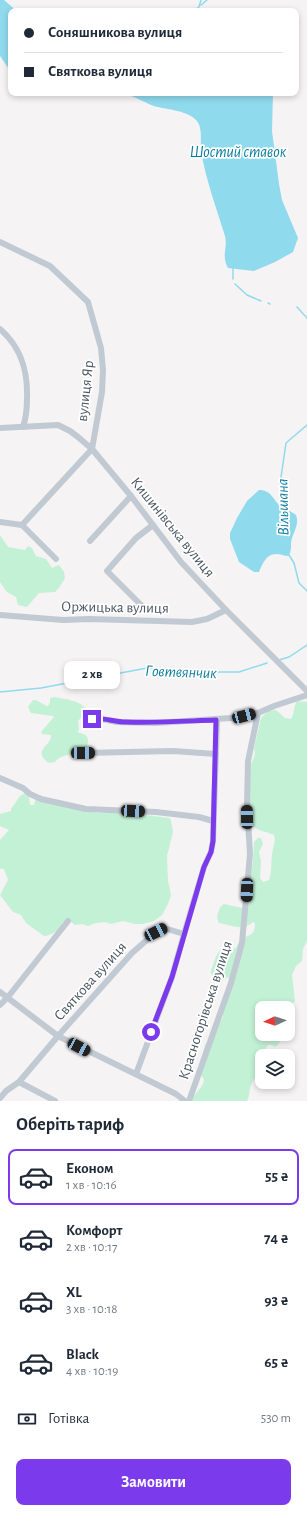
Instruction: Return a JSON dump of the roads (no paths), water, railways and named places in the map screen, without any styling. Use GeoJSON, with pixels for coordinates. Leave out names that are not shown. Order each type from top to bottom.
{"type":"FeatureCollection","features":[{"type":"Feature","properties":{"kind":"street","name":"вулиця Яр"},"geometry":{"type":"LineString","coordinates":[[0,243],[50,266],[88,302],[102,348],[103,370],[102,392],[92,449]]}},
{"type":"Feature","properties":{"kind":"street"},"geometry":{"type":"LineString","coordinates":[[0,329],[12,341],[19,351],[24,366],[27,386],[26,418],[23,427]]}},
{"type":"Feature","properties":{"kind":"street","name":"Кишинівська вулиця"},"geometry":{"type":"LineString","coordinates":[[0,428],[58,425],[70,430],[92,449],[131,496],[181,562],[226,610],[307,691]]}},
{"type":"Feature","properties":{"kind":"street"},"geometry":{"type":"LineString","coordinates":[[22,525],[92,449]]}},
{"type":"Feature","properties":{"kind":"street"},"geometry":{"type":"LineString","coordinates":[[90,541],[131,496]]}},
{"type":"Feature","properties":{"kind":"street"},"geometry":{"type":"LineString","coordinates":[[0,522],[22,525],[56,559]]}},
{"type":"Feature","properties":{"kind":"street"},"geometry":{"type":"LineString","coordinates":[[141,606],[107,571],[136,538],[153,525]]}},
{"type":"Feature","properties":{"kind":"street","name":"Оржицька вулиця"},"geometry":{"type":"LineString","coordinates":[[0,615],[63,620],[89,619],[192,622],[207,619],[226,610]]}},
{"type":"Feature","properties":{"kind":"street"},"geometry":{"type":"LineString","coordinates":[[88,721],[97,718],[117,722],[156,723],[216,720],[258,713],[307,695]]}},
{"type":"Feature","properties":{"kind":"street","name":"Красногорівська вулиця"},"geometry":{"type":"LineString","coordinates":[[189,1101],[231,982],[242,943],[250,859],[247,811],[248,761],[258,713]]}},
{"type":"Feature","properties":{"kind":"street"},"geometry":{"type":"LineString","coordinates":[[136,1074],[172,977],[204,867],[211,852],[213,841],[216,720]]}},
{"type":"Feature","properties":{"kind":"street"},"geometry":{"type":"LineString","coordinates":[[83,753],[173,751],[216,754]]}},
{"type":"Feature","properties":{"kind":"street"},"geometry":{"type":"LineString","coordinates":[[0,778],[23,788],[41,799],[86,809],[156,812],[199,817],[213,821]]}},
{"type":"Feature","properties":{"kind":"street"},"geometry":{"type":"LineString","coordinates":[[0,1005],[68,921]]}},
{"type":"Feature","properties":{"kind":"street","name":"Святкова вулиця"},"geometry":{"type":"LineString","coordinates":[[0,1098],[6,1090],[20,1082],[58,1036],[132,953],[156,932],[164,928],[184,934]]}},
{"type":"Feature","properties":{"kind":"street"},"geometry":{"type":"LineString","coordinates":[[0,992],[58,1036],[176,1094],[185,1101]]}},
{"type":"Feature","properties":{"kind":"street"},"geometry":{"type":"LineString","coordinates":[[20,1082],[54,1101]]}},
{"type":"Feature","properties":{"kind":"water"},"geometry":{"type":"Polygon","coordinates":[[[0,0],[4,0],[13,8],[8,8],[8,68],[0,56],[0,0]]]}},
{"type":"Feature","properties":{"kind":"water","name":"Шостий ставок"},"geometry":{"type":"Polygon","coordinates":[[[131,96],[273,96],[272,131],[279,184],[282,200],[298,238],[293,252],[254,271],[228,268],[225,259],[226,240],[201,151],[199,124],[193,117],[183,112],[154,106],[131,96]]]}},
{"type":"Feature","properties":{"kind":"water"},"geometry":{"type":"Polygon","coordinates":[[[259,490],[263,490],[270,494],[281,507],[296,515],[297,522],[289,556],[273,554],[265,560],[259,572],[254,572],[239,562],[230,539],[230,533],[247,501],[259,490]]]}},
{"type":"Feature","properties":{"kind":"waterway"},"geometry":{"type":"LineString","coordinates":[[198,8],[201,0]]}},
{"type":"Feature","properties":{"kind":"waterway"},"geometry":{"type":"LineString","coordinates":[[201,5],[207,0]]}},
{"type":"Feature","properties":{"kind":"waterway","name":"Вільшана"},"geometry":{"type":"LineString","coordinates":[[233,268],[233,279]]}},
{"type":"Feature","properties":{"kind":"waterway","name":"Вільшана"},"geometry":{"type":"LineString","coordinates":[[235,284],[247,295],[261,301]]}},
{"type":"Feature","properties":{"kind":"waterway","name":"Вільшана"},"geometry":{"type":"LineString","coordinates":[[297,307],[307,318]]}},
{"type":"Feature","properties":{"kind":"waterway","name":"Вільшана"},"geometry":{"type":"LineString","coordinates":[[281,507],[280,484],[286,443],[307,425]]}},
{"type":"Feature","properties":{"kind":"waterway","name":"Вільшана"},"geometry":{"type":"LineString","coordinates":[[289,555],[294,563],[299,583],[307,591]]}},
{"type":"Feature","properties":{"kind":"waterway","name":"Говтвянчик"},"geometry":{"type":"LineString","coordinates":[[279,660],[289,657],[307,645]]}},
{"type":"Feature","properties":{"kind":"waterway","name":"Говтвянчик"},"geometry":{"type":"LineString","coordinates":[[0,692],[41,688],[147,668],[183,672],[239,672],[267,663]]}}]}
